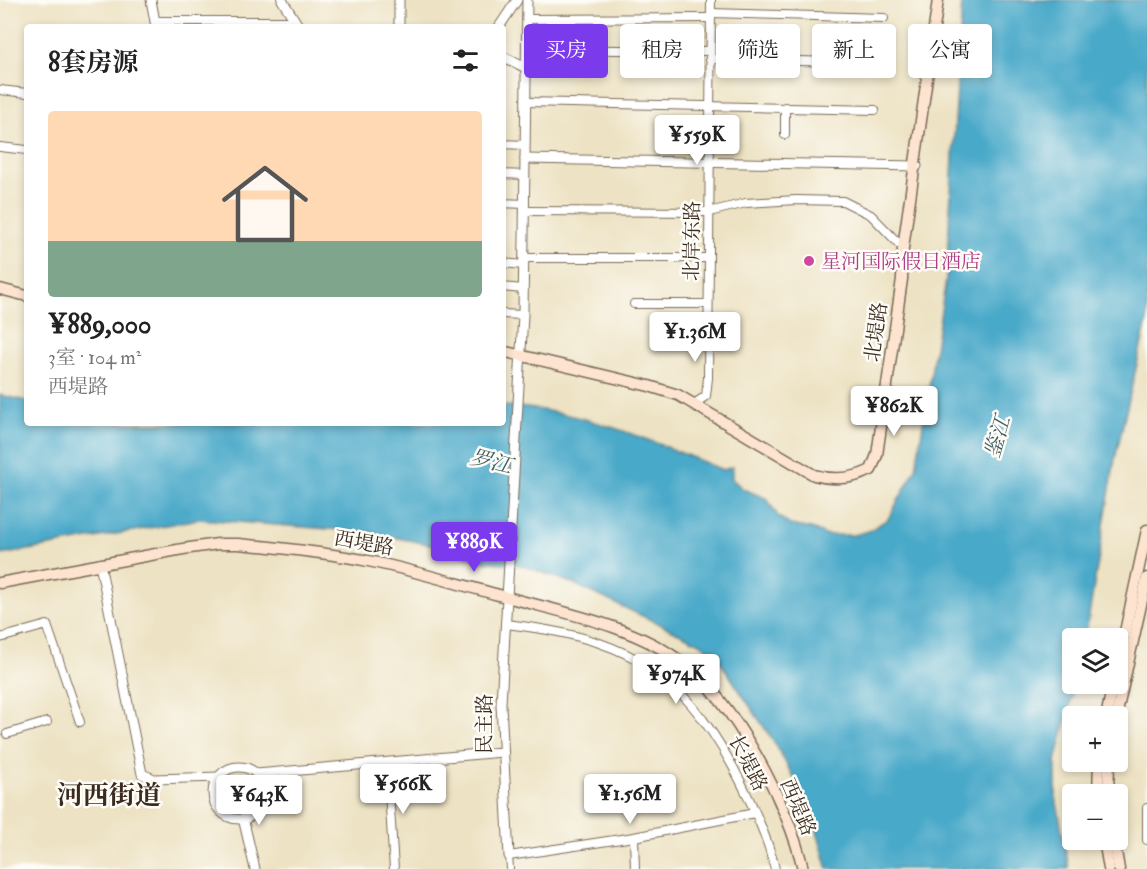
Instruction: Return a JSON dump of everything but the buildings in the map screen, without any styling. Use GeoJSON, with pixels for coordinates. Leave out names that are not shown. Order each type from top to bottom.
{"type":"FeatureCollection","features":[{"type":"Feature","properties":{"kind":"main road","name":"北堤路"},"geometry":{"type":"LineString","coordinates":[[506,352],[656,387],[694,404],[814,476],[837,480],[872,470],[880,431],[902,279],[903,248],[917,166],[938,0]]}},
{"type":"Feature","properties":{"kind":"main road"},"geometry":{"type":"LineString","coordinates":[[0,289],[24,295]]}},
{"type":"Feature","properties":{"kind":"main road"},"geometry":{"type":"LineString","coordinates":[[1126,628],[1147,530]]}},
{"type":"Feature","properties":{"kind":"main road","name":"西堤路"},"geometry":{"type":"LineString","coordinates":[[0,583],[218,544],[257,546],[370,561],[562,612],[636,637],[670,653],[693,671],[718,697],[744,735],[774,792],[803,869]]}},
{"type":"Feature","properties":{"kind":"main road"},"geometry":{"type":"LineString","coordinates":[[1118,706],[1147,578]]}},
{"type":"Feature","properties":{"kind":"main road"},"geometry":{"type":"LineString","coordinates":[[1106,850],[1109,869]]}},
{"type":"Feature","properties":{"kind":"main road"},"geometry":{"type":"LineString","coordinates":[[1116,850],[1119,869]]}},
{"type":"Feature","properties":{"kind":"street"},"geometry":{"type":"LineString","coordinates":[[151,0],[155,24],[296,24]]}},
{"type":"Feature","properties":{"kind":"street"},"geometry":{"type":"LineString","coordinates":[[282,0],[296,24]]}},
{"type":"Feature","properties":{"kind":"street"},"geometry":{"type":"LineString","coordinates":[[399,0],[399,24]]}},
{"type":"Feature","properties":{"kind":"street"},"geometry":{"type":"LineString","coordinates":[[502,24],[517,0]]}},
{"type":"Feature","properties":{"kind":"street","name":"民主路"},"geometry":{"type":"LineString","coordinates":[[527,0],[527,24]]}},
{"type":"Feature","properties":{"kind":"street","name":"北岸东路"},"geometry":{"type":"LineString","coordinates":[[710,415],[706,396],[711,0]]}},
{"type":"Feature","properties":{"kind":"street"},"geometry":{"type":"LineString","coordinates":[[527,19],[711,16],[884,18]]}},
{"type":"Feature","properties":{"kind":"street"},"geometry":{"type":"LineString","coordinates":[[608,52],[812,60]]}},
{"type":"Feature","properties":{"kind":"street"},"geometry":{"type":"LineString","coordinates":[[506,58],[526,68],[526,84]]}},
{"type":"Feature","properties":{"kind":"street","name":"民主路"},"geometry":{"type":"LineString","coordinates":[[510,869],[501,704],[506,578],[523,315],[526,78]]}},
{"type":"Feature","properties":{"kind":"street"},"geometry":{"type":"LineString","coordinates":[[0,90],[24,93]]}},
{"type":"Feature","properties":{"kind":"street"},"geometry":{"type":"LineString","coordinates":[[526,102],[875,110]]}},
{"type":"Feature","properties":{"kind":"street"},"geometry":{"type":"LineString","coordinates":[[785,107],[785,135]]}},
{"type":"Feature","properties":{"kind":"street"},"geometry":{"type":"LineString","coordinates":[[506,144],[525,145]]}},
{"type":"Feature","properties":{"kind":"street"},"geometry":{"type":"LineString","coordinates":[[0,147],[24,150]]}},
{"type":"Feature","properties":{"kind":"street"},"geometry":{"type":"LineString","coordinates":[[525,159],[917,166]]}},
{"type":"Feature","properties":{"kind":"street"},"geometry":{"type":"LineString","coordinates":[[506,174],[525,175]]}},
{"type":"Feature","properties":{"kind":"street"},"geometry":{"type":"LineString","coordinates":[[506,204],[525,207],[709,212],[746,203],[796,200],[843,201],[871,215],[903,248]]}},
{"type":"Feature","properties":{"kind":"street"},"geometry":{"type":"LineString","coordinates":[[506,262],[708,258]]}},
{"type":"Feature","properties":{"kind":"street"},"geometry":{"type":"LineString","coordinates":[[506,287],[523,289]]}},
{"type":"Feature","properties":{"kind":"street"},"geometry":{"type":"LineString","coordinates":[[634,304],[708,304]]}},
{"type":"Feature","properties":{"kind":"street"},"geometry":{"type":"LineString","coordinates":[[506,314],[523,315]]}},
{"type":"Feature","properties":{"kind":"street"},"geometry":{"type":"LineString","coordinates":[[694,404],[706,396]]}},
{"type":"Feature","properties":{"kind":"street"},"geometry":{"type":"LineString","coordinates":[[100,564],[142,774],[154,779],[219,777],[235,767],[248,769],[257,774],[264,787],[262,804],[258,811],[243,818],[229,816],[217,806],[213,792],[219,777]]}},
{"type":"Feature","properties":{"kind":"street","name":"长堤路"},"geometry":{"type":"LineString","coordinates":[[505,624],[537,628],[623,651],[654,668],[677,688],[704,718],[721,744],[755,813],[775,869]]}},
{"type":"Feature","properties":{"kind":"street"},"geometry":{"type":"LineString","coordinates":[[0,638],[47,625],[80,722]]}},
{"type":"Feature","properties":{"kind":"street"},"geometry":{"type":"LineString","coordinates":[[7,734],[47,722]]}},
{"type":"Feature","properties":{"kind":"street"},"geometry":{"type":"LineString","coordinates":[[257,774],[502,752]]}},
{"type":"Feature","properties":{"kind":"street"},"geometry":{"type":"LineString","coordinates":[[387,762],[394,869]]}},
{"type":"Feature","properties":{"kind":"street"},"geometry":{"type":"LineString","coordinates":[[1147,808],[1147,840]]}},
{"type":"Feature","properties":{"kind":"street"},"geometry":{"type":"LineString","coordinates":[[509,856],[634,837],[755,813]]}},
{"type":"Feature","properties":{"kind":"street"},"geometry":{"type":"LineString","coordinates":[[243,818],[255,869]]}},
{"type":"Feature","properties":{"kind":"street"},"geometry":{"type":"LineString","coordinates":[[634,837],[635,869]]}},
{"type":"Feature","properties":{"kind":"water"},"geometry":{"type":"Polygon","coordinates":[[[962,0],[1147,0],[1147,321],[1115,459],[1087,628],[1062,628],[1062,694],[1073,694],[1070,706],[1062,706],[1062,737],[1056,762],[1056,797],[1062,830],[1062,850],[1066,850],[1069,869],[828,869],[810,808],[776,745],[719,660],[702,644],[572,583],[521,565],[480,561],[433,545],[368,532],[199,519],[0,555],[0,395],[24,400],[24,426],[506,426],[506,406],[531,408],[560,413],[615,428],[723,470],[732,467],[732,479],[743,489],[766,498],[778,516],[790,525],[812,529],[825,535],[854,535],[869,531],[888,519],[916,468],[946,279],[958,78],[992,78],[992,24],[961,24],[962,0]]]}},
{"type":"Feature","properties":{"kind":"place","name":"星河国际假日酒店"},"geometry":{"type":"Point","coordinates":[809,261]}},
{"type":"Feature","properties":{"kind":"district","name":"河西街道"},"geometry":{"type":"Point","coordinates":[109,796]}},
{"type":"Feature","properties":{"kind":"water label","name":"鉴江"},"geometry":{"type":"Point","coordinates":[998,437]}},
{"type":"Feature","properties":{"kind":"water label","name":"罗江"},"geometry":{"type":"Point","coordinates":[491,462]}}]}
